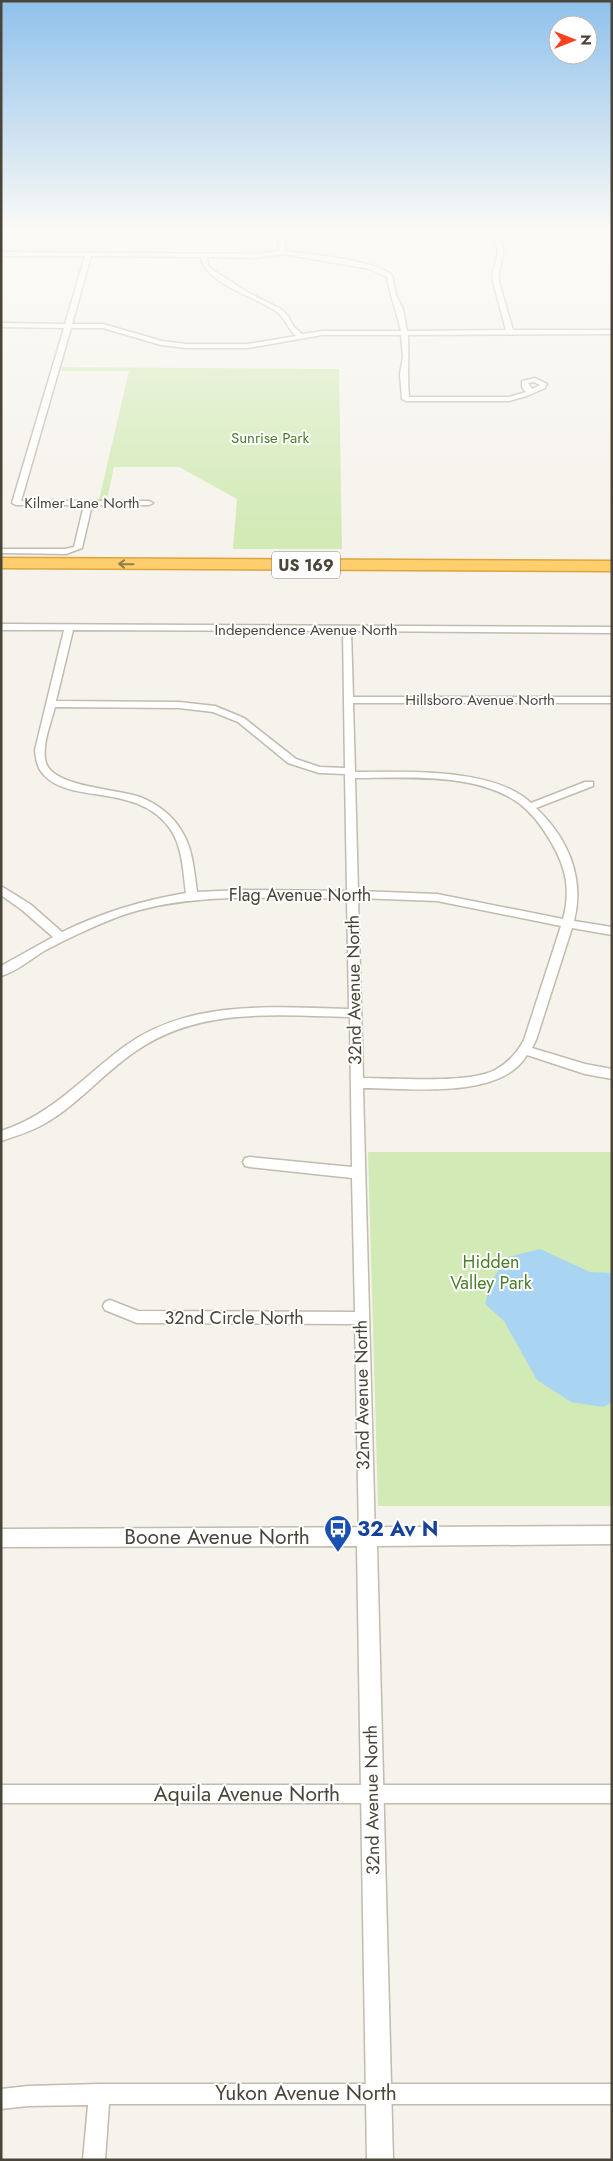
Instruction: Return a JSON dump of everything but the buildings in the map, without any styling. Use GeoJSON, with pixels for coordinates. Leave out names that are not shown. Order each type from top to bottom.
{"type":"FeatureCollection","features":[{"type":"Feature","properties":{"kind":"highway","name":"US 169"},"geometry":{"type":"LineString","coordinates":[[1,563],[612,566]]}},
{"type":"Feature","properties":{"kind":"highway","name":"US 169"},"geometry":{"type":"LineString","coordinates":[[1,574],[612,577]]}},
{"type":"Feature","properties":{"kind":"street","name":"Kilmer Lane North"},"geometry":{"type":"LineString","coordinates":[[67,332],[16,503],[149,503]]}},
{"type":"Feature","properties":{"kind":"street"},"geometry":{"type":"LineString","coordinates":[[125,332],[161,343],[186,346],[248,346],[322,332],[612,332]]}},
{"type":"Feature","properties":{"kind":"street"},"geometry":{"type":"LineString","coordinates":[[295,332],[300,336]]}},
{"type":"Feature","properties":{"kind":"street"},"geometry":{"type":"LineString","coordinates":[[404,332],[406,357],[403,374],[406,399],[509,399],[531,392]]}},
{"type":"Feature","properties":{"kind":"street"},"geometry":{"type":"LineString","coordinates":[[1,551],[66,552],[78,548],[89,503]]}},
{"type":"Feature","properties":{"kind":"street","name":"Independence Avenue North"},"geometry":{"type":"LineString","coordinates":[[1,627],[612,630]]}},
{"type":"Feature","properties":{"kind":"street"},"geometry":{"type":"LineString","coordinates":[[68,628],[40,750],[42,768],[50,776],[62,782],[130,797],[161,812],[181,838],[192,896]]}},
{"type":"Feature","properties":{"kind":"street","name":"32nd Avenue North"},"geometry":{"type":"LineString","coordinates":[[347,630],[360,1318],[367,1536],[380,2160]]}},
{"type":"Feature","properties":{"kind":"street","name":"Hillsboro Avenue North"},"geometry":{"type":"LineString","coordinates":[[348,700],[612,700]]}},
{"type":"Feature","properties":{"kind":"street"},"geometry":{"type":"LineString","coordinates":[[50,704],[179,705],[215,709],[241,720],[292,761],[320,770],[472,780],[508,793],[540,817],[569,868],[573,883],[573,898],[568,923],[526,1050],[512,1066],[496,1076],[477,1082],[456,1084],[357,1082]]}},
{"type":"Feature","properties":{"kind":"street"},"geometry":{"type":"LineString","coordinates":[[529,807],[589,784]]}},
{"type":"Feature","properties":{"kind":"street"},"geometry":{"type":"LineString","coordinates":[[1,890],[26,907],[61,938]]}},
{"type":"Feature","properties":{"kind":"street","name":"Flag Avenue North"},"geometry":{"type":"LineString","coordinates":[[1,972],[61,938],[101,919],[129,910],[192,896],[240,894],[394,894],[451,899],[612,931]]}},
{"type":"Feature","properties":{"kind":"street"},"geometry":{"type":"LineString","coordinates":[[1,1136],[31,1126],[53,1114],[132,1046],[176,1024],[200,1017],[226,1013],[354,1013]]}},
{"type":"Feature","properties":{"kind":"street"},"geometry":{"type":"LineString","coordinates":[[526,1050],[585,1069],[612,1074]]}},
{"type":"Feature","properties":{"kind":"street"},"geometry":{"type":"LineString","coordinates":[[250,1162],[358,1173]]}},
{"type":"Feature","properties":{"kind":"street","name":"32nd Circle North"},"geometry":{"type":"LineString","coordinates":[[110,1306],[137,1317],[360,1318]]}},
{"type":"Feature","properties":{"kind":"street","name":"Boone Avenue North"},"geometry":{"type":"LineString","coordinates":[[1,1538],[612,1536]]}},
{"type":"Feature","properties":{"kind":"street","name":"Aquila Avenue North"},"geometry":{"type":"LineString","coordinates":[[1,1794],[612,1794]]}},
{"type":"Feature","properties":{"kind":"street"},"geometry":{"type":"LineString","coordinates":[[94,2160],[99,2094]]}},
{"type":"Feature","properties":{"kind":"street","name":"Yukon Avenue North"},"geometry":{"type":"LineString","coordinates":[[1,2099],[28,2096],[99,2094],[612,2094]]}},
{"type":"Feature","properties":{"kind":"green space","name":"Sunrise Park"},"geometry":{"type":"Polygon","coordinates":[[[62,367],[339,369],[342,549],[233,549],[237,499],[179,467],[114,467],[107,500],[99,500],[129,371],[61,371],[62,367]]]}},
{"type":"Feature","properties":{"kind":"green space","name":"Hidden Valley Park"},"geometry":{"type":"Polygon","coordinates":[[[368,1152],[612,1152],[612,1506],[378,1506],[368,1152]]]}},
{"type":"Feature","properties":{"kind":"water"},"geometry":{"type":"Polygon","coordinates":[[[540,1249],[590,1272],[612,1273],[612,1402],[603,1407],[571,1402],[537,1380],[504,1321],[485,1304],[492,1280],[508,1257],[540,1249]]]}},
{"type":"Feature","properties":{"kind":"place","name":"32 Av N"},"geometry":{"type":"Point","coordinates":[338,1553]}}]}
